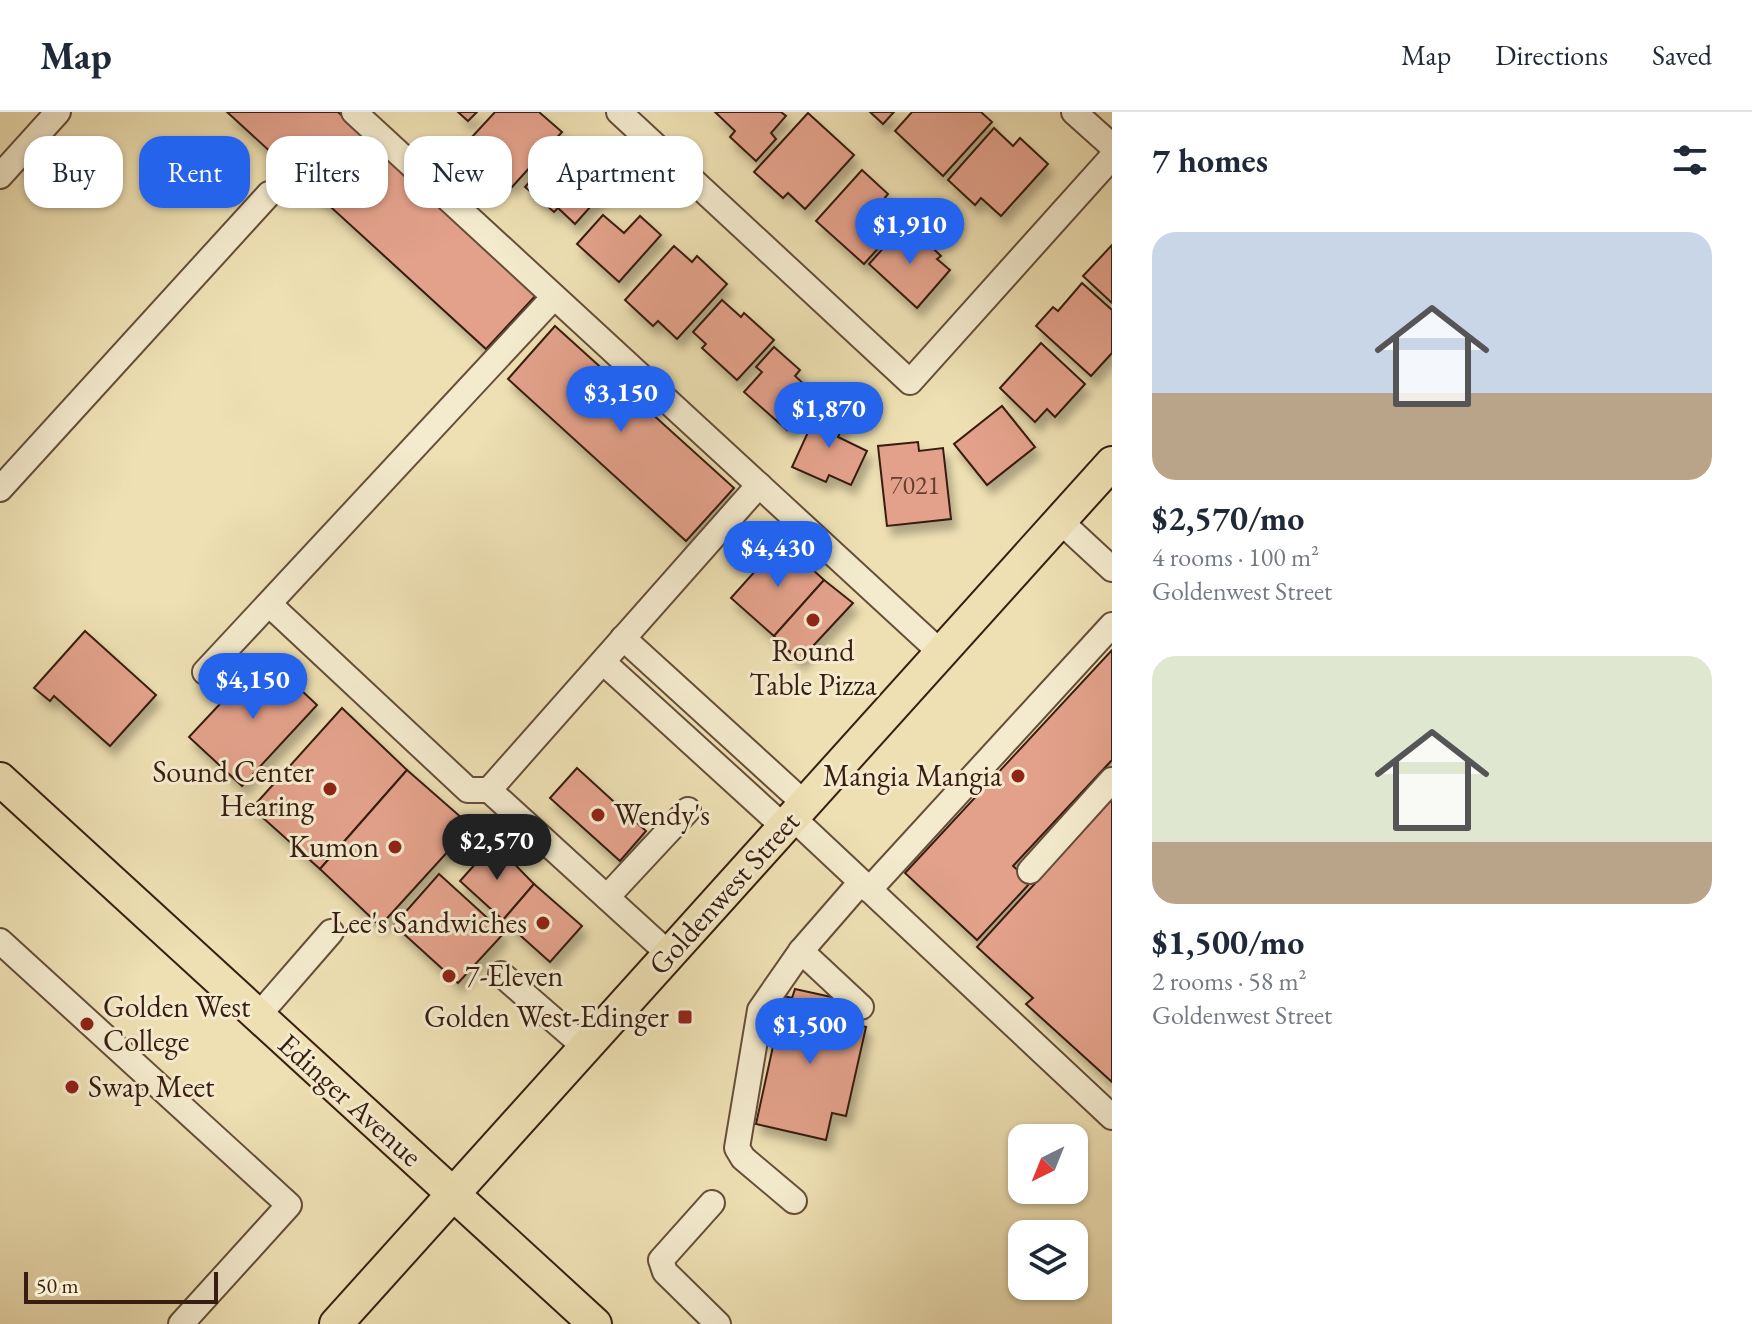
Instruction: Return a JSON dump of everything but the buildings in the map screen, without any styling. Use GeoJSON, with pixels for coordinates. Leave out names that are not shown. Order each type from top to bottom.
{"type":"FeatureCollection","features":[{"type":"Feature","properties":{"kind":"main road","name":"Goldenwest Street"},"geometry":{"type":"LineString","coordinates":[[336,1324],[939,651],[1112,463]]}},
{"type":"Feature","properties":{"kind":"main road","name":"Edinger Avenue"},"geometry":{"type":"LineString","coordinates":[[0,779],[595,1324]]}},
{"type":"Feature","properties":{"kind":"street"},"geometry":{"type":"LineString","coordinates":[[0,176],[58,112]]}},
{"type":"Feature","properties":{"kind":"street"},"geometry":{"type":"LineString","coordinates":[[354,112],[939,651]]}},
{"type":"Feature","properties":{"kind":"street"},"geometry":{"type":"LineString","coordinates":[[619,112],[910,382],[1112,157]]}},
{"type":"Feature","properties":{"kind":"street"},"geometry":{"type":"LineString","coordinates":[[1074,112],[1112,146]]}},
{"type":"Feature","properties":{"kind":"street"},"geometry":{"type":"LineString","coordinates":[[0,489],[266,197]]}},
{"type":"Feature","properties":{"kind":"street"},"geometry":{"type":"LineString","coordinates":[[205,672],[554,297]]}},
{"type":"Feature","properties":{"kind":"street"},"geometry":{"type":"LineString","coordinates":[[489,790],[759,485]]}},
{"type":"Feature","properties":{"kind":"street"},"geometry":{"type":"LineString","coordinates":[[1059,520],[1112,569]]}},
{"type":"Feature","properties":{"kind":"street"},"geometry":{"type":"LineString","coordinates":[[269,604],[468,790],[489,790],[669,954]]}},
{"type":"Feature","properties":{"kind":"street"},"geometry":{"type":"LineString","coordinates":[[794,1201],[743,1158],[736,1139],[760,1010],[801,951],[1112,625]]}},
{"type":"Feature","properties":{"kind":"street"},"geometry":{"type":"LineString","coordinates":[[623,638],[793,816],[1112,1117]]}},
{"type":"Feature","properties":{"kind":"street"},"geometry":{"type":"LineString","coordinates":[[603,662],[793,816]]}},
{"type":"Feature","properties":{"kind":"street"},"geometry":{"type":"LineString","coordinates":[[1030,871],[1112,780]]}},
{"type":"Feature","properties":{"kind":"street"},"geometry":{"type":"LineString","coordinates":[[607,897],[688,810]]}},
{"type":"Feature","properties":{"kind":"street"},"geometry":{"type":"LineString","coordinates":[[258,1016],[331,932]]}},
{"type":"Feature","properties":{"kind":"street"},"geometry":{"type":"LineString","coordinates":[[0,941],[289,1205],[181,1324]]}},
{"type":"Feature","properties":{"kind":"street"},"geometry":{"type":"LineString","coordinates":[[801,951],[861,1007]]}},
{"type":"Feature","properties":{"kind":"street"},"geometry":{"type":"LineString","coordinates":[[501,974],[586,1048]]}},
{"type":"Feature","properties":{"kind":"street"},"geometry":{"type":"LineString","coordinates":[[712,1203],[661,1260],[665,1272],[718,1324]]}},
{"type":"Feature","properties":{"kind":"place","name":"Round Table Pizza"},"geometry":{"type":"Point","coordinates":[813,620]}},
{"type":"Feature","properties":{"kind":"place","name":"Mangia Mangia"},"geometry":{"type":"Point","coordinates":[1018,776]}},
{"type":"Feature","properties":{"kind":"place","name":"Sound Center Hearing"},"geometry":{"type":"Point","coordinates":[330,789]}},
{"type":"Feature","properties":{"kind":"place","name":"Wendy's"},"geometry":{"type":"Point","coordinates":[598,815]}},
{"type":"Feature","properties":{"kind":"place","name":"Kumon"},"geometry":{"type":"Point","coordinates":[395,847]}},
{"type":"Feature","properties":{"kind":"place","name":"Lee's Sandwiches"},"geometry":{"type":"Point","coordinates":[543,923]}},
{"type":"Feature","properties":{"kind":"place","name":"7-Eleven"},"geometry":{"type":"Point","coordinates":[449,976]}},
{"type":"Feature","properties":{"kind":"place","name":"Golden West-Edinger"},"geometry":{"type":"Point","coordinates":[685,1017]}},
{"type":"Feature","properties":{"kind":"place","name":"Golden West College"},"geometry":{"type":"Point","coordinates":[87,1024]}},
{"type":"Feature","properties":{"kind":"place","name":"Swap Meet"},"geometry":{"type":"Point","coordinates":[72,1087]}}]}
